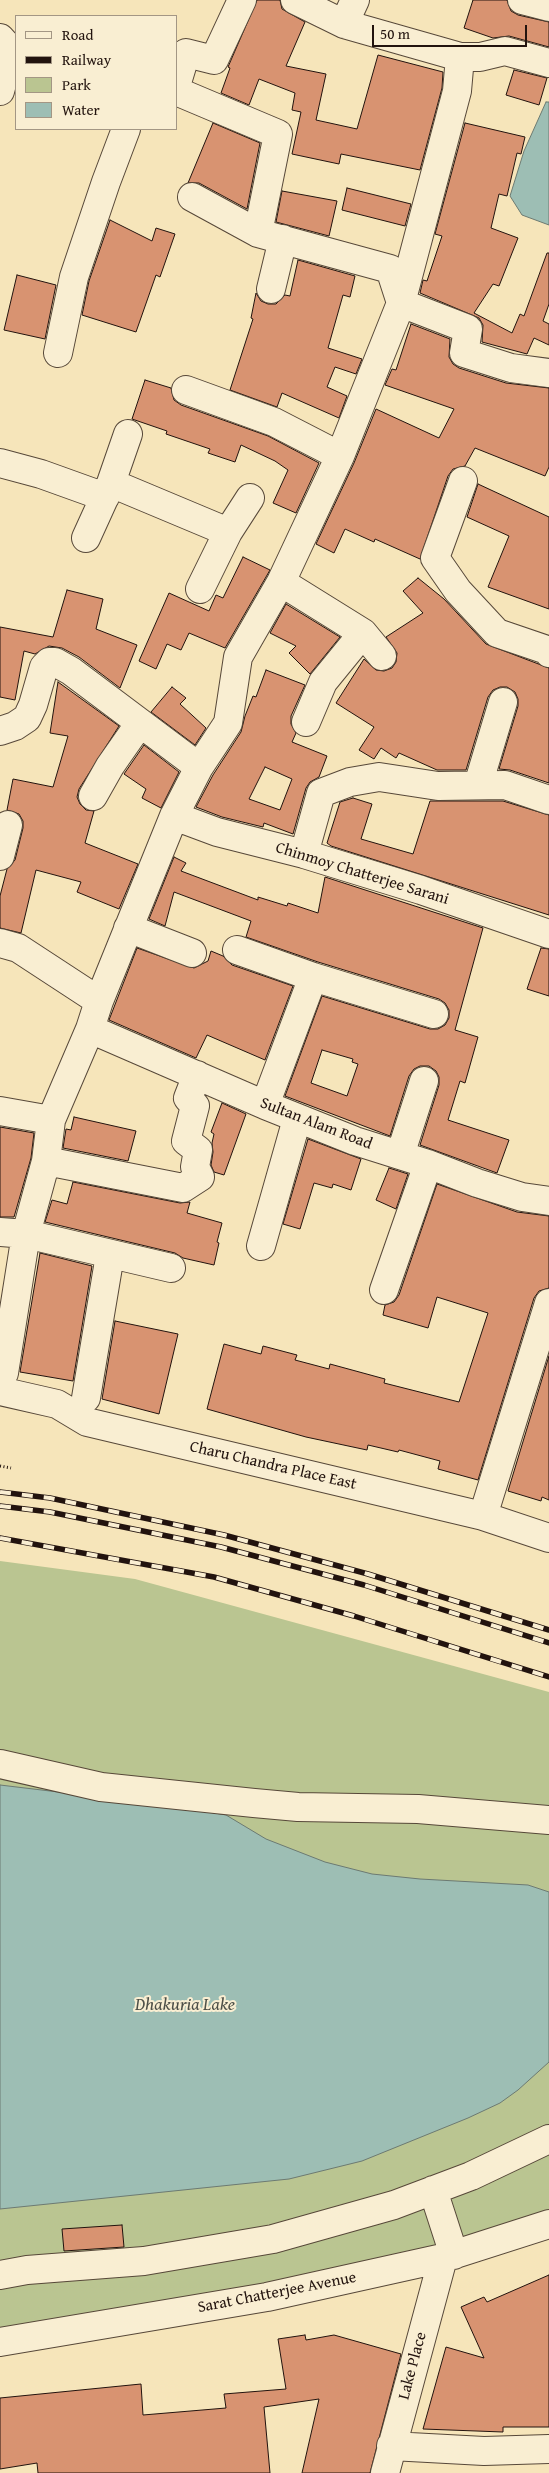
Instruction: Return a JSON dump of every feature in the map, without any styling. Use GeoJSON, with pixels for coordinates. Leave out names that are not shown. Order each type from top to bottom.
{"type":"FeatureCollection","features":[{"type":"Feature","properties":{"kind":"street"},"geometry":{"type":"LineString","coordinates":[[178,79],[186,53],[214,60],[242,0]]}},
{"type":"Feature","properties":{"kind":"street"},"geometry":{"type":"LineString","coordinates":[[295,0],[344,24],[460,57],[480,57],[504,52],[549,63]]}},
{"type":"Feature","properties":{"kind":"street"},"geometry":{"type":"LineString","coordinates":[[344,24],[355,0]]}},
{"type":"Feature","properties":{"kind":"street"},"geometry":{"type":"LineString","coordinates":[[522,0],[549,7]]}},
{"type":"Feature","properties":{"kind":"street"},"geometry":{"type":"LineString","coordinates":[[0,38],[10,50],[0,91]]}},
{"type":"Feature","properties":{"kind":"street"},"geometry":{"type":"LineString","coordinates":[[2,1382],[13,1233],[46,1161],[51,1120],[90,1029],[99,1001],[174,816],[199,767],[228,723],[238,657],[281,582],[340,456],[401,303],[457,91],[460,57]]}},
{"type":"Feature","properties":{"kind":"street"},"geometry":{"type":"LineString","coordinates":[[178,92],[278,134],[271,236],[271,289]]}},
{"type":"Feature","properties":{"kind":"street"},"geometry":{"type":"LineString","coordinates":[[58,353],[74,277],[126,130]]}},
{"type":"Feature","properties":{"kind":"street"},"geometry":{"type":"LineString","coordinates":[[192,197],[271,236],[390,269],[401,303]]}},
{"type":"Feature","properties":{"kind":"street"},"geometry":{"type":"LineString","coordinates":[[401,303],[468,329],[464,353],[512,368],[549,373]]}},
{"type":"Feature","properties":{"kind":"street"},"geometry":{"type":"LineString","coordinates":[[186,390],[274,422],[340,456]]}},
{"type":"Feature","properties":{"kind":"street"},"geometry":{"type":"LineString","coordinates":[[86,538],[108,490],[128,434]]}},
{"type":"Feature","properties":{"kind":"street"},"geometry":{"type":"LineString","coordinates":[[0,463],[108,490],[228,532]]}},
{"type":"Feature","properties":{"kind":"street"},"geometry":{"type":"LineString","coordinates":[[463,481],[435,558],[458,591],[497,633],[547,650],[549,653]]}},
{"type":"Feature","properties":{"kind":"street"},"geometry":{"type":"LineString","coordinates":[[200,589],[228,532],[250,498]]}},
{"type":"Feature","properties":{"kind":"street"},"geometry":{"type":"LineString","coordinates":[[281,582],[363,633],[382,656]]}},
{"type":"Feature","properties":{"kind":"street"},"geometry":{"type":"LineString","coordinates":[[306,722],[323,682],[363,633]]}},
{"type":"Feature","properties":{"kind":"street"},"geometry":{"type":"LineString","coordinates":[[0,731],[15,726],[27,718],[33,705],[44,667],[49,662],[55,662],[71,671],[199,767]]}},
{"type":"Feature","properties":{"kind":"street"},"geometry":{"type":"LineString","coordinates":[[478,785],[503,702]]}},
{"type":"Feature","properties":{"kind":"street"},"geometry":{"type":"LineString","coordinates":[[93,796],[110,766],[140,723]]}},
{"type":"Feature","properties":{"kind":"street"},"geometry":{"type":"LineString","coordinates":[[304,854],[321,793],[350,782],[379,777],[438,786],[505,785],[549,800]]}},
{"type":"Feature","properties":{"kind":"street","name":"Chinmoy Chatterjee Sarani"},"geometry":{"type":"LineString","coordinates":[[174,816],[217,832],[304,854],[421,890],[549,934]]}},
{"type":"Feature","properties":{"kind":"street"},"geometry":{"type":"LineString","coordinates":[[0,856],[8,825]]}},
{"type":"Feature","properties":{"kind":"street"},"geometry":{"type":"LineString","coordinates":[[128,928],[192,953]]}},
{"type":"Feature","properties":{"kind":"street"},"geometry":{"type":"LineString","coordinates":[[0,943],[18,948],[99,1001]]}},
{"type":"Feature","properties":{"kind":"street"},"geometry":{"type":"LineString","coordinates":[[238,950],[313,977],[434,1014]]}},
{"type":"Feature","properties":{"kind":"street"},"geometry":{"type":"LineString","coordinates":[[265,1105],[313,977]]}},
{"type":"Feature","properties":{"kind":"street","name":"Sultan Alam Road"},"geometry":{"type":"LineString","coordinates":[[90,1029],[297,1119],[354,1141],[428,1164],[522,1198],[549,1201]]}},
{"type":"Feature","properties":{"kind":"street"},"geometry":{"type":"LineString","coordinates":[[46,1161],[183,1188],[200,1177],[194,1167],[198,1150],[186,1141],[195,1106],[188,1098],[197,1075]]}},
{"type":"Feature","properties":{"kind":"street"},"geometry":{"type":"LineString","coordinates":[[398,1154],[403,1146],[424,1081]]}},
{"type":"Feature","properties":{"kind":"street"},"geometry":{"type":"LineString","coordinates":[[0,1111],[51,1120]]}},
{"type":"Feature","properties":{"kind":"street"},"geometry":{"type":"LineString","coordinates":[[261,1246],[297,1119]]}},
{"type":"Feature","properties":{"kind":"street"},"geometry":{"type":"LineString","coordinates":[[384,1290],[428,1164]]}},
{"type":"Feature","properties":{"kind":"street"},"geometry":{"type":"LineString","coordinates":[[13,1233],[171,1268]]}},
{"type":"Feature","properties":{"kind":"street"},"geometry":{"type":"LineString","coordinates":[[86,1398],[110,1255]]}},
{"type":"Feature","properties":{"kind":"street"},"geometry":{"type":"LineString","coordinates":[[483,1516],[549,1303]]}},
{"type":"Feature","properties":{"kind":"street","name":"Charu Chandra Place East"},"geometry":{"type":"LineString","coordinates":[[2,1382],[57,1404],[87,1422],[483,1516],[549,1538]]}},
{"type":"Feature","properties":{"kind":"street"},"geometry":{"type":"LineString","coordinates":[[0,1764],[101,1786],[254,1803],[298,1807],[418,1809],[549,1820]]}},
{"type":"Feature","properties":{"kind":"street"},"geometry":{"type":"LineString","coordinates":[[0,2275],[27,2270],[144,2261],[273,2239],[394,2205],[471,2176],[549,2139]]}},
{"type":"Feature","properties":{"kind":"street"},"geometry":{"type":"LineString","coordinates":[[433,2190],[448,2257]]}},
{"type":"Feature","properties":{"kind":"street","name":"Sarat Chatterjee Avenue"},"geometry":{"type":"LineString","coordinates":[[0,2342],[267,2297],[448,2257],[549,2224]]}},
{"type":"Feature","properties":{"kind":"street","name":"Lake Place"},"geometry":{"type":"LineString","coordinates":[[385,2473],[391,2446],[448,2257]]}},
{"type":"Feature","properties":{"kind":"street"},"geometry":{"type":"LineString","coordinates":[[391,2446],[484,2462],[549,2449]]}},
{"type":"Feature","properties":{"kind":"path"},"geometry":{"type":"LineString","coordinates":[[0,1466],[11,1468]]}},
{"type":"Feature","properties":{"kind":"green space"},"geometry":{"type":"Polygon","coordinates":[[[0,1561],[135,1579],[549,1692],[549,2215],[454,2254],[0,2331],[0,1561]]]}},
{"type":"Feature","properties":{"kind":"water"},"geometry":{"type":"Polygon","coordinates":[[[546,102],[549,102],[549,225],[522,215],[510,196],[524,151],[546,102]]]}},
{"type":"Feature","properties":{"kind":"water","name":"Dhakuria Lake"},"geometry":{"type":"Polygon","coordinates":[[[0,1785],[175,1806],[226,1815],[266,1839],[325,1862],[372,1874],[420,1879],[528,1885],[549,1892],[549,2062],[518,2090],[500,2103],[362,2161],[289,2179],[0,2209],[0,1785]]]}},
{"type":"Feature","properties":{"kind":"building"},"geometry":{"type":"Polygon","coordinates":[[[257,0],[280,0],[282,9],[305,22],[286,66],[326,74],[316,120],[357,129],[378,55],[443,72],[442,88],[420,170],[341,154],[339,164],[292,154],[301,112],[292,110],[295,93],[259,79],[249,105],[221,93],[230,68],[228,67],[257,0]]]}},
{"type":"Feature","properties":{"kind":"building"},"geometry":{"type":"Polygon","coordinates":[[[473,0],[507,0],[511,11],[518,15],[549,22],[549,47],[509,36],[493,38],[464,28],[473,0]]]}},
{"type":"Feature","properties":{"kind":"building"},"geometry":{"type":"Polygon","coordinates":[[[514,70],[547,78],[539,105],[506,95],[514,70]]]}},
{"type":"Feature","properties":{"kind":"building"},"geometry":{"type":"Polygon","coordinates":[[[213,123],[260,143],[247,209],[199,183],[188,183],[213,123]]]}},
{"type":"Feature","properties":{"kind":"building"},"geometry":{"type":"Polygon","coordinates":[[[465,123],[525,137],[521,154],[517,153],[507,196],[499,194],[491,228],[518,238],[499,286],[493,284],[474,313],[512,333],[520,314],[524,316],[547,253],[549,253],[549,304],[543,321],[549,324],[549,345],[534,338],[527,354],[482,342],[483,325],[479,318],[420,293],[423,280],[427,281],[442,236],[435,234],[465,123]]]}},
{"type":"Feature","properties":{"kind":"building"},"geometry":{"type":"Polygon","coordinates":[[[347,188],[411,204],[405,226],[342,210],[347,188]]]}},
{"type":"Feature","properties":{"kind":"building"},"geometry":{"type":"Polygon","coordinates":[[[282,191],[337,201],[329,236],[276,222],[282,191]]]}},
{"type":"Feature","properties":{"kind":"building"},"geometry":{"type":"Polygon","coordinates":[[[110,220],[152,241],[156,228],[175,234],[160,277],[156,275],[136,332],[82,315],[89,281],[110,220]]]}},
{"type":"Feature","properties":{"kind":"building"},"geometry":{"type":"Polygon","coordinates":[[[298,260],[355,276],[350,297],[343,295],[328,348],[362,359],[356,374],[335,367],[327,387],[347,396],[339,418],[282,393],[277,407],[230,390],[253,319],[251,318],[256,293],[261,301],[268,304],[276,304],[285,295],[290,296],[298,260]]]}},
{"type":"Feature","properties":{"kind":"building"},"geometry":{"type":"Polygon","coordinates":[[[17,275],[56,285],[45,339],[4,330],[17,275]]]}},
{"type":"Feature","properties":{"kind":"building"},"geometry":{"type":"Polygon","coordinates":[[[411,324],[450,339],[449,357],[453,364],[459,368],[506,383],[549,388],[549,467],[545,476],[475,448],[465,466],[453,469],[448,476],[420,559],[375,539],[374,542],[345,529],[334,553],[316,544],[354,463],[376,409],[439,438],[454,409],[385,385],[392,369],[396,370],[411,324]]]}},
{"type":"Feature","properties":{"kind":"building"},"geometry":{"type":"Polygon","coordinates":[[[145,380],[171,388],[174,400],[181,405],[268,436],[319,463],[296,513],[273,503],[288,470],[275,461],[241,445],[235,462],[208,453],[210,449],[166,434],[167,431],[132,419],[145,380]]]}},
{"type":"Feature","properties":{"kind":"building"},"geometry":{"type":"Polygon","coordinates":[[[478,484],[549,517],[549,609],[488,587],[509,536],[467,517],[478,484]]]}},
{"type":"Feature","properties":{"kind":"building"},"geometry":{"type":"Polygon","coordinates":[[[243,557],[270,570],[225,648],[189,633],[181,650],[167,644],[156,669],[139,661],[169,593],[209,611],[216,595],[223,598],[243,557]]]}},
{"type":"Feature","properties":{"kind":"building"},"geometry":{"type":"Polygon","coordinates":[[[418,578],[444,599],[486,644],[549,668],[549,783],[510,770],[499,769],[518,706],[515,692],[507,687],[493,690],[488,697],[466,770],[437,770],[399,753],[396,758],[381,748],[374,759],[359,750],[374,727],[336,703],[364,659],[376,670],[384,671],[392,668],[396,662],[397,653],[386,637],[423,613],[403,591],[418,578]]]}},
{"type":"Feature","properties":{"kind":"building"},"geometry":{"type":"Polygon","coordinates":[[[67,590],[103,599],[96,629],[137,645],[120,688],[79,657],[62,648],[49,646],[35,654],[24,651],[15,700],[0,697],[0,627],[53,637],[67,590]]]}},
{"type":"Feature","properties":{"kind":"building"},"geometry":{"type":"Polygon","coordinates":[[[286,604],[340,637],[310,674],[289,653],[296,646],[270,633],[286,604]]]}},
{"type":"Feature","properties":{"kind":"building"},"geometry":{"type":"Polygon","coordinates":[[[266,670],[305,685],[291,716],[291,724],[296,733],[292,742],[327,756],[319,777],[310,782],[306,788],[293,834],[264,823],[263,827],[222,817],[196,807],[213,775],[241,732],[253,696],[256,697],[266,670]],[[265,767],[249,799],[280,810],[292,779],[265,767]]]}},
{"type":"Feature","properties":{"kind":"building"},"geometry":{"type":"Polygon","coordinates":[[[58,682],[119,726],[79,789],[77,797],[80,804],[86,810],[94,811],[85,843],[138,864],[119,909],[77,892],[81,882],[36,870],[21,933],[0,928],[0,896],[7,869],[15,860],[23,828],[23,821],[19,814],[7,810],[13,779],[53,787],[68,736],[50,733],[58,682]]]}},
{"type":"Feature","properties":{"kind":"building"},"geometry":{"type":"Polygon","coordinates":[[[172,687],[186,698],[180,704],[206,728],[195,745],[151,712],[172,687]]]}},
{"type":"Feature","properties":{"kind":"building"},"geometry":{"type":"Polygon","coordinates":[[[144,745],[179,772],[161,808],[142,798],[146,789],[124,774],[144,745]]]}},
{"type":"Feature","properties":{"kind":"building"},"geometry":{"type":"Polygon","coordinates":[[[353,798],[372,804],[361,839],[413,854],[430,801],[503,801],[549,815],[549,915],[331,846],[327,843],[340,802],[353,798]]]}},
{"type":"Feature","properties":{"kind":"building"},"geometry":{"type":"Polygon","coordinates":[[[174,857],[186,863],[181,871],[258,900],[258,897],[287,906],[288,903],[318,913],[325,877],[483,928],[455,1030],[478,1037],[465,1083],[460,1081],[448,1120],[509,1140],[497,1173],[420,1145],[439,1085],[439,1077],[436,1071],[429,1066],[420,1066],[414,1069],[409,1076],[390,1136],[285,1096],[322,996],[430,1029],[438,1029],[445,1025],[449,1018],[449,1010],[445,1003],[439,999],[318,962],[246,937],[251,921],[174,892],[165,926],[149,919],[174,857]],[[322,1050],[311,1083],[347,1096],[358,1064],[352,1062],[353,1059],[322,1050]]]}},
{"type":"Feature","properties":{"kind":"building"},"geometry":{"type":"Polygon","coordinates":[[[137,948],[194,968],[208,961],[211,951],[223,956],[232,965],[293,986],[265,1060],[207,1035],[196,1058],[109,1020],[137,948]]]}},
{"type":"Feature","properties":{"kind":"building"},"geometry":{"type":"Polygon","coordinates":[[[541,948],[549,949],[549,996],[527,989],[541,948]]]}},
{"type":"Feature","properties":{"kind":"building"},"geometry":{"type":"Polygon","coordinates":[[[222,1103],[246,1114],[224,1175],[214,1172],[211,1165],[214,1134],[211,1132],[222,1103]]]}},
{"type":"Feature","properties":{"kind":"building"},"geometry":{"type":"Polygon","coordinates":[[[74,1117],[136,1131],[128,1161],[63,1148],[66,1129],[71,1130],[74,1117]]]}},
{"type":"Feature","properties":{"kind":"building"},"geometry":{"type":"Polygon","coordinates":[[[0,1127],[34,1133],[31,1158],[14,1217],[0,1217],[0,1127]]]}},
{"type":"Feature","properties":{"kind":"building"},"geometry":{"type":"Polygon","coordinates":[[[308,1139],[361,1159],[351,1190],[333,1184],[332,1188],[314,1183],[300,1229],[283,1224],[308,1139]]]}},
{"type":"Feature","properties":{"kind":"building"},"geometry":{"type":"Polygon","coordinates":[[[389,1168],[408,1174],[396,1209],[376,1200],[389,1168]]]}},
{"type":"Feature","properties":{"kind":"building"},"geometry":{"type":"Polygon","coordinates":[[[73,1182],[180,1203],[190,1202],[187,1213],[222,1223],[214,1265],[183,1258],[175,1253],[45,1222],[52,1200],[67,1204],[73,1182]]]}},
{"type":"Feature","properties":{"kind":"building"},"geometry":{"type":"Polygon","coordinates":[[[437,1184],[517,1212],[549,1216],[549,1288],[539,1291],[534,1298],[478,1480],[438,1469],[440,1461],[399,1450],[398,1452],[368,1445],[367,1450],[306,1437],[207,1409],[224,1344],[261,1354],[263,1346],[297,1355],[295,1360],[329,1369],[330,1364],[385,1379],[384,1383],[459,1402],[488,1313],[437,1297],[428,1328],[383,1315],[385,1305],[394,1302],[399,1295],[437,1184]]]}},
{"type":"Feature","properties":{"kind":"building"},"geometry":{"type":"Polygon","coordinates":[[[40,1253],[92,1266],[73,1381],[20,1372],[40,1253]]]}},
{"type":"Feature","properties":{"kind":"building"},"geometry":{"type":"Polygon","coordinates":[[[115,1321],[178,1334],[159,1414],[102,1399],[115,1321]]]}},
{"type":"Feature","properties":{"kind":"building"},"geometry":{"type":"Polygon","coordinates":[[[549,1356],[549,1500],[542,1497],[541,1501],[508,1491],[549,1356]]]}},
{"type":"Feature","properties":{"kind":"building"},"geometry":{"type":"Polygon","coordinates":[[[122,2225],[124,2247],[64,2251],[62,2229],[122,2225]]]}},
{"type":"Feature","properties":{"kind":"building"},"geometry":{"type":"Polygon","coordinates":[[[549,2275],[549,2427],[503,2427],[503,2432],[423,2429],[446,2347],[484,2358],[461,2307],[484,2297],[487,2302],[549,2275]]]}},
{"type":"Feature","properties":{"kind":"building"},"geometry":{"type":"Polygon","coordinates":[[[305,2335],[306,2340],[334,2335],[401,2354],[370,2473],[302,2473],[319,2399],[264,2407],[270,2473],[38,2473],[37,2463],[0,2469],[0,2398],[141,2384],[143,2415],[226,2408],[224,2394],[286,2389],[278,2339],[305,2335]]]}},
{"type":"Feature","properties":{"kind":"railway"},"geometry":{"type":"LineString","coordinates":[[0,1492],[50,1498],[224,1535],[368,1574],[549,1630]]}},
{"type":"Feature","properties":{"kind":"railway"},"geometry":{"type":"LineString","coordinates":[[0,1506],[50,1512],[221,1547],[364,1585],[549,1643]]}},
{"type":"Feature","properties":{"kind":"railway"},"geometry":{"type":"LineString","coordinates":[[0,1538],[214,1577],[354,1616],[549,1677]]}}]}
